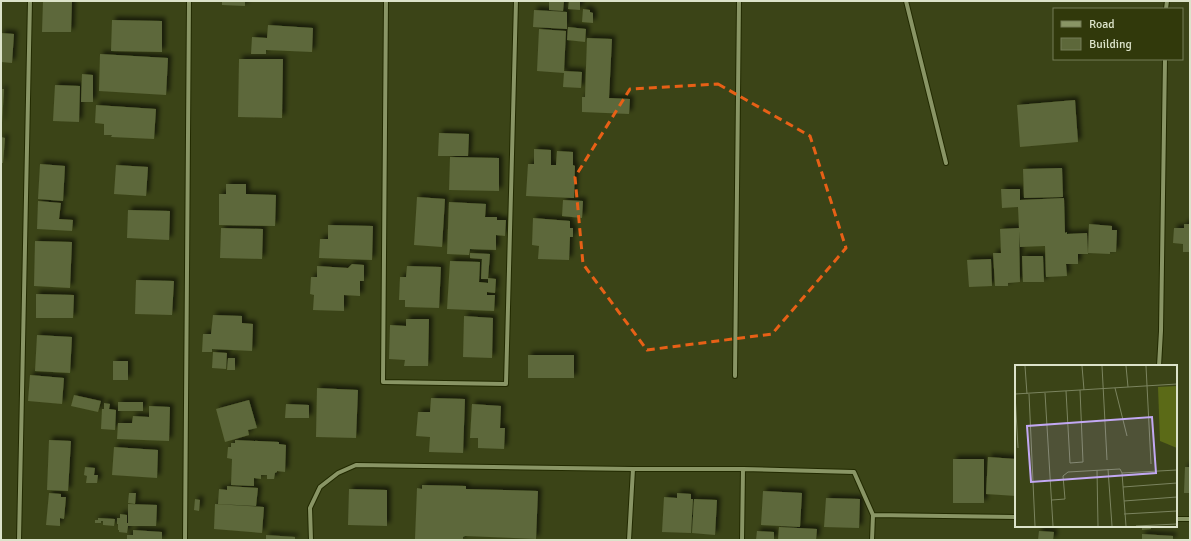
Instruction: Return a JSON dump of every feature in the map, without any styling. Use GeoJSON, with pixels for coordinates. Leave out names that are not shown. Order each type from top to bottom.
{"type":"FeatureCollection","features":[{"type":"Feature","properties":{"kind":"street"},"geometry":{"type":"LineString","coordinates":[[19,540],[30,1]]}},
{"type":"Feature","properties":{"kind":"street"},"geometry":{"type":"LineString","coordinates":[[185,540],[190,1]]}},
{"type":"Feature","properties":{"kind":"street"},"geometry":{"type":"LineString","coordinates":[[386,1],[383,382],[506,384],[516,1]]}},
{"type":"Feature","properties":{"kind":"street"},"geometry":{"type":"LineString","coordinates":[[735,376],[739,1]]}},
{"type":"Feature","properties":{"kind":"street"},"geometry":{"type":"LineString","coordinates":[[906,1],[946,163]]}},
{"type":"Feature","properties":{"kind":"street"},"geometry":{"type":"LineString","coordinates":[[1159,365],[1161,331],[1165,60]]}},
{"type":"Feature","properties":{"kind":"street"},"geometry":{"type":"LineString","coordinates":[[312,540],[310,508],[320,487],[338,473],[356,465],[743,469],[854,472],[873,515],[872,540]]}},
{"type":"Feature","properties":{"kind":"street"},"geometry":{"type":"LineString","coordinates":[[629,540],[633,469]]}},
{"type":"Feature","properties":{"kind":"street"},"geometry":{"type":"LineString","coordinates":[[742,540],[743,469]]}},
{"type":"Feature","properties":{"kind":"street"},"geometry":{"type":"LineString","coordinates":[[873,515],[1015,517]]}},
{"type":"Feature","properties":{"kind":"street"},"geometry":{"type":"LineString","coordinates":[[1177,519],[1190,519]]}},
{"type":"Feature","properties":{"kind":"highlighted area"},"geometry":{"type":"Polygon","coordinates":[[[718,84],[810,136],[846,248],[772,334],[647,350],[583,264],[575,177],[630,89],[718,84]]]}},
{"type":"Feature","properties":{"kind":"building"},"geometry":{"type":"Polygon","coordinates":[[[43,1],[72,1],[71,32],[42,32],[43,1]]]}},
{"type":"Feature","properties":{"kind":"building"},"geometry":{"type":"Polygon","coordinates":[[[222,1],[245,1],[245,6],[222,5],[222,1]]]}},
{"type":"Feature","properties":{"kind":"building"},"geometry":{"type":"Polygon","coordinates":[[[549,1],[564,1],[563,11],[549,10],[549,1]]]}},
{"type":"Feature","properties":{"kind":"building"},"geometry":{"type":"Polygon","coordinates":[[[569,1],[580,1],[580,10],[568,9],[569,1]]]}},
{"type":"Feature","properties":{"kind":"building"},"geometry":{"type":"Polygon","coordinates":[[[583,9],[590,10],[590,12],[593,13],[593,23],[582,22],[583,9]]]}},
{"type":"Feature","properties":{"kind":"building"},"geometry":{"type":"Polygon","coordinates":[[[534,10],[567,12],[567,29],[533,27],[534,10]]]}},
{"type":"Feature","properties":{"kind":"building"},"geometry":{"type":"Polygon","coordinates":[[[112,20],[162,21],[162,52],[111,51],[112,20]]]}},
{"type":"Feature","properties":{"kind":"building"},"geometry":{"type":"Polygon","coordinates":[[[268,25],[313,28],[312,52],[266,50],[266,54],[251,54],[252,37],[267,38],[268,25]]]}},
{"type":"Feature","properties":{"kind":"building"},"geometry":{"type":"Polygon","coordinates":[[[568,27],[586,29],[585,42],[567,40],[568,27]]]}},
{"type":"Feature","properties":{"kind":"building"},"geometry":{"type":"Polygon","coordinates":[[[539,29],[566,31],[564,71],[582,72],[581,88],[563,87],[564,73],[537,71],[539,29]]]}},
{"type":"Feature","properties":{"kind":"building"},"geometry":{"type":"Polygon","coordinates":[[[1,33],[14,34],[12,63],[1,62],[1,33]]]}},
{"type":"Feature","properties":{"kind":"building"},"geometry":{"type":"Polygon","coordinates":[[[587,38],[612,39],[609,98],[630,99],[629,114],[582,112],[582,97],[585,97],[587,38]]]}},
{"type":"Feature","properties":{"kind":"building"},"geometry":{"type":"Polygon","coordinates":[[[100,54],[168,58],[166,95],[99,91],[100,54]]]}},
{"type":"Feature","properties":{"kind":"building"},"geometry":{"type":"Polygon","coordinates":[[[239,59],[283,59],[282,118],[238,117],[239,59]]]}},
{"type":"Feature","properties":{"kind":"building"},"geometry":{"type":"Polygon","coordinates":[[[82,74],[93,75],[93,102],[81,102],[82,74]]]}},
{"type":"Feature","properties":{"kind":"building"},"geometry":{"type":"Polygon","coordinates":[[[55,85],[80,86],[79,122],[53,121],[55,85]]]}},
{"type":"Feature","properties":{"kind":"building"},"geometry":{"type":"Polygon","coordinates":[[[1,89],[4,89],[2,123],[1,123],[1,89]]]}},
{"type":"Feature","properties":{"kind":"building"},"geometry":{"type":"Polygon","coordinates":[[[1075,100],[1078,142],[1020,147],[1017,105],[1075,100]]]}},
{"type":"Feature","properties":{"kind":"building"},"geometry":{"type":"Polygon","coordinates":[[[96,105],[156,109],[154,139],[111,137],[112,135],[104,135],[104,124],[95,123],[96,105]]]}},
{"type":"Feature","properties":{"kind":"building"},"geometry":{"type":"Polygon","coordinates":[[[439,133],[469,134],[468,156],[438,156],[439,133]]]}},
{"type":"Feature","properties":{"kind":"building"},"geometry":{"type":"Polygon","coordinates":[[[1,137],[5,138],[3,163],[1,163],[1,137]]]}},
{"type":"Feature","properties":{"kind":"building"},"geometry":{"type":"Polygon","coordinates":[[[534,149],[551,150],[551,165],[556,165],[557,151],[573,152],[573,165],[575,166],[574,198],[526,196],[528,164],[534,164],[534,149]]]}},
{"type":"Feature","properties":{"kind":"building"},"geometry":{"type":"Polygon","coordinates":[[[450,157],[499,158],[499,191],[449,190],[450,157]]]}},
{"type":"Feature","properties":{"kind":"building"},"geometry":{"type":"Polygon","coordinates":[[[40,164],[65,166],[63,201],[38,199],[40,164]]]}},
{"type":"Feature","properties":{"kind":"building"},"geometry":{"type":"Polygon","coordinates":[[[116,165],[148,167],[146,196],[114,194],[116,165]]]}},
{"type":"Feature","properties":{"kind":"building"},"geometry":{"type":"Polygon","coordinates":[[[1062,168],[1063,197],[1024,198],[1023,169],[1062,168]]]}},
{"type":"Feature","properties":{"kind":"building"},"geometry":{"type":"Polygon","coordinates":[[[226,184],[246,184],[246,194],[276,195],[275,226],[219,225],[219,194],[226,194],[226,184]]]}},
{"type":"Feature","properties":{"kind":"building"},"geometry":{"type":"Polygon","coordinates":[[[1001,189],[1020,189],[1020,200],[1064,198],[1065,233],[1087,233],[1088,254],[1078,254],[1078,264],[1066,264],[1067,276],[1046,277],[1045,246],[1020,247],[1019,231],[1020,282],[1008,283],[1008,286],[995,286],[993,253],[1001,253],[1000,229],[1019,228],[1018,207],[1002,208],[1001,189]]]}},
{"type":"Feature","properties":{"kind":"building"},"geometry":{"type":"Polygon","coordinates":[[[417,197],[445,199],[442,247],[414,245],[417,197]]]}},
{"type":"Feature","properties":{"kind":"building"},"geometry":{"type":"Polygon","coordinates":[[[563,200],[583,201],[582,218],[562,216],[563,200]]]}},
{"type":"Feature","properties":{"kind":"building"},"geometry":{"type":"Polygon","coordinates":[[[38,201],[61,203],[59,219],[73,220],[72,231],[37,229],[38,201]]]}},
{"type":"Feature","properties":{"kind":"building"},"geometry":{"type":"Polygon","coordinates":[[[449,202],[486,204],[485,217],[497,217],[497,220],[506,220],[505,236],[496,235],[496,250],[470,249],[469,255],[447,254],[449,202]]]}},
{"type":"Feature","properties":{"kind":"building"},"geometry":{"type":"Polygon","coordinates":[[[128,210],[170,211],[169,240],[127,238],[128,210]]]}},
{"type":"Feature","properties":{"kind":"building"},"geometry":{"type":"Polygon","coordinates":[[[533,218],[570,221],[570,228],[573,228],[573,237],[570,237],[569,260],[538,259],[539,246],[532,245],[533,218]]]}},
{"type":"Feature","properties":{"kind":"building"},"geometry":{"type":"Polygon","coordinates":[[[1089,224],[1112,226],[1112,230],[1117,230],[1116,252],[1110,252],[1110,254],[1088,253],[1089,224]]]}},
{"type":"Feature","properties":{"kind":"building"},"geometry":{"type":"Polygon","coordinates":[[[1184,224],[1190,224],[1190,252],[1183,252],[1183,244],[1173,243],[1174,228],[1184,228],[1184,224]]]}},
{"type":"Feature","properties":{"kind":"building"},"geometry":{"type":"Polygon","coordinates":[[[328,225],[373,226],[372,260],[319,258],[320,239],[328,239],[328,225]]]}},
{"type":"Feature","properties":{"kind":"building"},"geometry":{"type":"Polygon","coordinates":[[[221,228],[263,229],[262,259],[220,258],[221,228]]]}},
{"type":"Feature","properties":{"kind":"building"},"geometry":{"type":"Polygon","coordinates":[[[35,241],[72,242],[70,288],[34,286],[35,241]]]}},
{"type":"Feature","properties":{"kind":"building"},"geometry":{"type":"Polygon","coordinates":[[[470,253],[490,254],[488,278],[496,279],[495,293],[487,292],[487,295],[495,295],[494,311],[447,309],[450,261],[480,262],[479,282],[488,283],[488,279],[481,279],[482,259],[470,258],[470,253]]]}},
{"type":"Feature","properties":{"kind":"building"},"geometry":{"type":"Polygon","coordinates":[[[1022,256],[1043,256],[1044,282],[1023,282],[1022,256]]]}},
{"type":"Feature","properties":{"kind":"building"},"geometry":{"type":"Polygon","coordinates":[[[991,259],[992,286],[969,287],[967,260],[991,259]]]}},
{"type":"Feature","properties":{"kind":"building"},"geometry":{"type":"Polygon","coordinates":[[[352,264],[364,265],[364,281],[360,281],[360,296],[344,295],[344,311],[313,310],[314,295],[310,294],[311,277],[317,277],[317,266],[348,268],[352,264]]]}},
{"type":"Feature","properties":{"kind":"building"},"geometry":{"type":"Polygon","coordinates":[[[407,266],[441,267],[439,308],[405,307],[405,300],[399,300],[400,277],[406,277],[407,266]]]}},
{"type":"Feature","properties":{"kind":"building"},"geometry":{"type":"Polygon","coordinates":[[[136,280],[174,281],[172,315],[135,314],[136,280]]]}},
{"type":"Feature","properties":{"kind":"building"},"geometry":{"type":"Polygon","coordinates":[[[36,294],[74,295],[73,318],[36,318],[36,294]]]}},
{"type":"Feature","properties":{"kind":"building"},"geometry":{"type":"Polygon","coordinates":[[[213,315],[242,316],[242,323],[253,324],[252,351],[212,349],[212,352],[202,352],[203,334],[211,334],[213,315]]]}},
{"type":"Feature","properties":{"kind":"building"},"geometry":{"type":"Polygon","coordinates":[[[464,316],[493,318],[492,358],[463,357],[464,316]]]}},
{"type":"Feature","properties":{"kind":"building"},"geometry":{"type":"Polygon","coordinates":[[[406,319],[429,319],[428,366],[404,366],[405,360],[389,359],[390,325],[406,326],[406,319]]]}},
{"type":"Feature","properties":{"kind":"building"},"geometry":{"type":"Polygon","coordinates":[[[37,335],[72,337],[70,373],[35,371],[37,335]]]}},
{"type":"Feature","properties":{"kind":"building"},"geometry":{"type":"Polygon","coordinates":[[[213,352],[227,353],[226,369],[212,368],[213,352]]]}},
{"type":"Feature","properties":{"kind":"building"},"geometry":{"type":"Polygon","coordinates":[[[528,355],[574,355],[574,378],[528,378],[528,355]]]}},
{"type":"Feature","properties":{"kind":"building"},"geometry":{"type":"Polygon","coordinates":[[[228,358],[235,358],[235,370],[227,370],[228,358]]]}},
{"type":"Feature","properties":{"kind":"building"},"geometry":{"type":"Polygon","coordinates":[[[113,361],[128,361],[128,380],[113,380],[113,361]]]}},
{"type":"Feature","properties":{"kind":"building"},"geometry":{"type":"Polygon","coordinates":[[[30,375],[64,378],[62,404],[28,401],[30,375]]]}},
{"type":"Feature","properties":{"kind":"building"},"geometry":{"type":"Polygon","coordinates":[[[317,388],[358,390],[356,438],[316,437],[317,388]]]}},
{"type":"Feature","properties":{"kind":"building"},"geometry":{"type":"Polygon","coordinates":[[[74,395],[101,401],[98,412],[71,406],[74,395]]]}},
{"type":"Feature","properties":{"kind":"building"},"geometry":{"type":"Polygon","coordinates":[[[431,398],[465,399],[463,453],[429,452],[430,437],[416,436],[418,412],[430,412],[431,398]]]}},
{"type":"Feature","properties":{"kind":"building"},"geometry":{"type":"Polygon","coordinates":[[[249,400],[257,428],[248,430],[249,435],[225,442],[216,409],[249,400]]]}},
{"type":"Feature","properties":{"kind":"building"},"geometry":{"type":"Polygon","coordinates":[[[118,402],[143,402],[143,411],[118,411],[118,402]]]}},
{"type":"Feature","properties":{"kind":"building"},"geometry":{"type":"Polygon","coordinates":[[[104,403],[110,404],[109,409],[116,410],[115,430],[101,429],[102,409],[104,409],[104,403]]]}},
{"type":"Feature","properties":{"kind":"building"},"geometry":{"type":"Polygon","coordinates":[[[286,404],[309,405],[309,418],[285,418],[286,404]]]}},
{"type":"Feature","properties":{"kind":"building"},"geometry":{"type":"Polygon","coordinates":[[[472,404],[501,406],[500,428],[505,428],[504,449],[478,448],[478,438],[470,438],[472,404]]]}},
{"type":"Feature","properties":{"kind":"building"},"geometry":{"type":"Polygon","coordinates":[[[149,406],[170,407],[169,441],[117,439],[118,423],[132,423],[133,416],[149,417],[149,406]]]}},
{"type":"Feature","properties":{"kind":"building"},"geometry":{"type":"Polygon","coordinates":[[[49,440],[71,441],[68,491],[47,490],[49,440]]]}},
{"type":"Feature","properties":{"kind":"building"},"geometry":{"type":"Polygon","coordinates":[[[235,440],[279,442],[279,444],[286,445],[285,472],[277,471],[274,479],[267,479],[267,475],[261,475],[261,479],[254,478],[254,486],[231,485],[232,459],[227,458],[228,447],[231,447],[231,443],[235,443],[235,440]]]}},
{"type":"Feature","properties":{"kind":"building"},"geometry":{"type":"Polygon","coordinates":[[[114,447],[158,450],[157,478],[112,475],[114,447]]]}},
{"type":"Feature","properties":{"kind":"building"},"geometry":{"type":"Polygon","coordinates":[[[988,457],[1015,459],[1015,496],[986,494],[988,457]]]}},
{"type":"Feature","properties":{"kind":"building"},"geometry":{"type":"Polygon","coordinates":[[[953,459],[984,459],[984,503],[953,503],[953,459]]]}},
{"type":"Feature","properties":{"kind":"building"},"geometry":{"type":"Polygon","coordinates":[[[85,467],[95,468],[94,475],[98,475],[97,483],[86,483],[87,476],[84,475],[85,467]]]}},
{"type":"Feature","properties":{"kind":"building"},"geometry":{"type":"Polygon","coordinates":[[[1185,467],[1190,467],[1190,493],[1184,493],[1185,467]]]}},
{"type":"Feature","properties":{"kind":"building"},"geometry":{"type":"Polygon","coordinates":[[[422,485],[466,486],[466,489],[538,491],[536,539],[465,536],[463,537],[463,540],[415,539],[417,488],[422,489],[422,485]]]}},
{"type":"Feature","properties":{"kind":"building"},"geometry":{"type":"Polygon","coordinates":[[[227,486],[258,488],[256,506],[218,504],[219,489],[227,490],[227,486]]]}},
{"type":"Feature","properties":{"kind":"building"},"geometry":{"type":"Polygon","coordinates":[[[349,489],[387,490],[387,526],[348,525],[349,489]]]}},
{"type":"Feature","properties":{"kind":"building"},"geometry":{"type":"Polygon","coordinates":[[[763,491],[802,493],[800,527],[761,525],[763,491]]]}},
{"type":"Feature","properties":{"kind":"building"},"geometry":{"type":"Polygon","coordinates":[[[49,493],[61,494],[61,497],[66,497],[64,519],[60,518],[60,526],[46,525],[49,493]]]}},
{"type":"Feature","properties":{"kind":"building"},"geometry":{"type":"Polygon","coordinates":[[[129,493],[136,493],[135,504],[128,503],[129,493]]]}},
{"type":"Feature","properties":{"kind":"building"},"geometry":{"type":"Polygon","coordinates":[[[677,493],[691,494],[691,499],[693,499],[691,533],[662,532],[664,497],[677,498],[677,493]]]}},
{"type":"Feature","properties":{"kind":"building"},"geometry":{"type":"Polygon","coordinates":[[[826,498],[860,499],[859,528],[824,527],[826,498]]]}},
{"type":"Feature","properties":{"kind":"building"},"geometry":{"type":"Polygon","coordinates":[[[195,499],[200,500],[199,511],[194,510],[195,499]]]}},
{"type":"Feature","properties":{"kind":"building"},"geometry":{"type":"Polygon","coordinates":[[[694,499],[717,500],[715,535],[692,533],[694,499]]]}},
{"type":"Feature","properties":{"kind":"building"},"geometry":{"type":"Polygon","coordinates":[[[128,504],[157,505],[156,526],[128,526],[127,533],[119,532],[117,518],[120,518],[120,514],[127,515],[128,523],[128,504]]]}},
{"type":"Feature","properties":{"kind":"building"},"geometry":{"type":"Polygon","coordinates":[[[215,504],[264,507],[262,533],[214,529],[215,504]]]}},
{"type":"Feature","properties":{"kind":"building"},"geometry":{"type":"Polygon","coordinates":[[[98,518],[115,519],[114,526],[103,525],[103,521],[101,521],[101,523],[95,523],[95,520],[98,520],[98,518]]]}},
{"type":"Feature","properties":{"kind":"building"},"geometry":{"type":"Polygon","coordinates":[[[779,527],[817,529],[816,540],[778,540],[779,527]]]}},
{"type":"Feature","properties":{"kind":"building"},"geometry":{"type":"Polygon","coordinates":[[[1142,527],[1151,527],[1151,529],[1142,530],[1142,527]]]}},
{"type":"Feature","properties":{"kind":"building"},"geometry":{"type":"Polygon","coordinates":[[[133,530],[162,532],[162,540],[127,540],[127,535],[133,535],[133,530]]]}},
{"type":"Feature","properties":{"kind":"building"},"geometry":{"type":"Polygon","coordinates":[[[757,531],[774,532],[774,540],[756,540],[757,531]]]}},
{"type":"Feature","properties":{"kind":"building"},"geometry":{"type":"Polygon","coordinates":[[[1039,531],[1054,532],[1053,540],[1038,540],[1039,531]]]}},
{"type":"Feature","properties":{"kind":"building"},"geometry":{"type":"Polygon","coordinates":[[[1142,534],[1173,536],[1173,540],[1142,540],[1142,534]]]}},
{"type":"Feature","properties":{"kind":"building"},"geometry":{"type":"Polygon","coordinates":[[[266,535],[295,537],[295,540],[266,540],[266,535]]]}}]}
